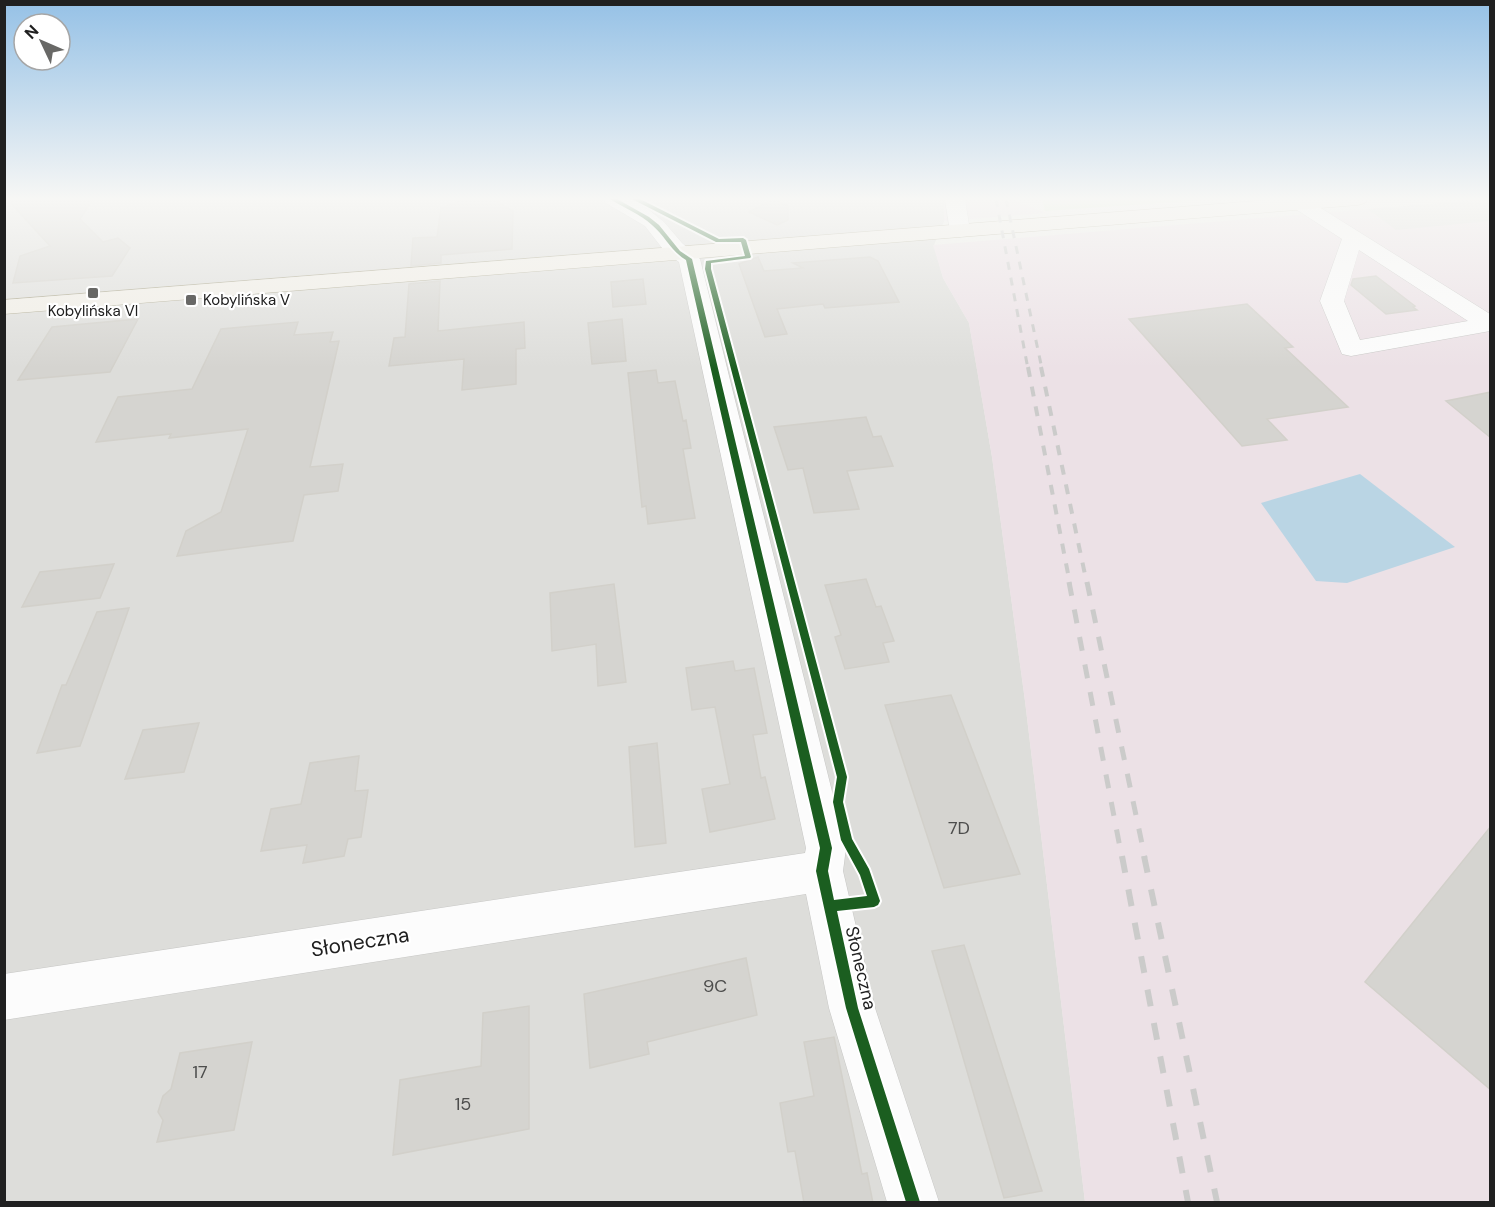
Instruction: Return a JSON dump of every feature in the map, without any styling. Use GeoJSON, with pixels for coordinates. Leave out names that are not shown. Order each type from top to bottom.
{"type":"FeatureCollection","features":[{"type":"Feature","properties":{"kind":"main road"},"geometry":{"type":"LineString","coordinates":[[4,307],[648,255]]}},
{"type":"Feature","properties":{"kind":"street","name":"Słoneczna"},"geometry":{"type":"LineString","coordinates":[[682,255],[689,259],[826,848],[822,871],[852,1008],[913,1203]]}},
{"type":"Feature","properties":{"kind":"street"},"geometry":{"type":"LineString","coordinates":[[1347,255],[1332,301],[1351,349],[1490,324]]}},
{"type":"Feature","properties":{"kind":"street"},"geometry":{"type":"LineString","coordinates":[[1382,255],[1490,324]]}},
{"type":"Feature","properties":{"kind":"street","name":"Słoneczna"},"geometry":{"type":"LineString","coordinates":[[4,997],[822,871]]}},
{"type":"Feature","properties":{"kind":"shaded area"},"geometry":{"type":"Polygon","coordinates":[[[5,255],[937,255],[943,278],[969,323],[992,457],[1025,701],[1085,1202],[5,1202],[5,255]]]}},
{"type":"Feature","properties":{"kind":"shaded area"},"geometry":{"type":"Polygon","coordinates":[[[936,255],[1490,255],[1490,1202],[1085,1202],[1025,701],[992,457],[969,323],[943,278],[936,255]]]}},
{"type":"Feature","properties":{"kind":"water"},"geometry":{"type":"Polygon","coordinates":[[[1360,474],[1455,547],[1347,583],[1316,581],[1261,503],[1360,474]]]}},
{"type":"Feature","properties":{"kind":"building"},"geometry":{"type":"Polygon","coordinates":[[[125,255],[112,276],[13,283],[20,256],[125,255]]]}},
{"type":"Feature","properties":{"kind":"building"},"geometry":{"type":"Polygon","coordinates":[[[412,255],[441,255],[441,263],[411,266],[412,255]]]}},
{"type":"Feature","properties":{"kind":"building"},"geometry":{"type":"Polygon","coordinates":[[[758,257],[764,271],[803,268],[793,263],[870,257],[878,261],[899,302],[825,308],[823,304],[777,309],[787,334],[765,337],[739,264],[758,257]]]}},
{"type":"Feature","properties":{"kind":"building"},"geometry":{"type":"Polygon","coordinates":[[[1376,276],[1415,306],[1413,307],[1417,310],[1386,314],[1351,285],[1353,279],[1376,276]]]}},
{"type":"Feature","properties":{"kind":"building"},"geometry":{"type":"Polygon","coordinates":[[[643,279],[646,304],[613,307],[611,282],[643,279]]]}},
{"type":"Feature","properties":{"kind":"building"},"geometry":{"type":"Polygon","coordinates":[[[440,281],[438,331],[524,322],[525,348],[516,349],[516,384],[462,390],[464,359],[389,366],[394,338],[405,337],[409,284],[440,281]]]}},
{"type":"Feature","properties":{"kind":"building"},"geometry":{"type":"Polygon","coordinates":[[[1247,304],[1293,347],[1285,348],[1348,407],[1267,419],[1287,440],[1242,446],[1129,319],[1247,304]]]}},
{"type":"Feature","properties":{"kind":"building"},"geometry":{"type":"Polygon","coordinates":[[[138,319],[110,372],[18,380],[52,327],[138,319]]]}},
{"type":"Feature","properties":{"kind":"building"},"geometry":{"type":"Polygon","coordinates":[[[622,319],[626,361],[592,364],[588,323],[622,319]]]}},
{"type":"Feature","properties":{"kind":"building"},"geometry":{"type":"Polygon","coordinates":[[[298,322],[294,335],[333,332],[330,342],[339,341],[310,467],[343,464],[338,491],[304,495],[293,541],[177,556],[186,531],[221,512],[248,429],[169,438],[171,434],[96,442],[118,397],[192,389],[221,329],[298,322]]]}},
{"type":"Feature","properties":{"kind":"building"},"geometry":{"type":"Polygon","coordinates":[[[656,370],[658,383],[675,381],[683,421],[686,420],[691,448],[683,449],[695,518],[648,524],[646,506],[642,507],[628,373],[656,370]]]}},
{"type":"Feature","properties":{"kind":"building"},"geometry":{"type":"Polygon","coordinates":[[[1491,392],[1491,438],[1446,401],[1491,392]]]}},
{"type":"Feature","properties":{"kind":"building"},"geometry":{"type":"Polygon","coordinates":[[[866,417],[873,437],[881,436],[893,466],[847,471],[859,509],[814,513],[803,468],[788,470],[774,427],[866,417]]]}},
{"type":"Feature","properties":{"kind":"building"},"geometry":{"type":"Polygon","coordinates":[[[114,564],[100,598],[22,607],[40,572],[114,564]]]}},
{"type":"Feature","properties":{"kind":"building"},"geometry":{"type":"Polygon","coordinates":[[[866,579],[876,607],[881,606],[894,641],[883,643],[889,662],[845,669],[835,637],[841,635],[825,585],[866,579]]]}},
{"type":"Feature","properties":{"kind":"building"},"geometry":{"type":"Polygon","coordinates":[[[614,584],[626,682],[598,686],[596,644],[552,651],[550,593],[614,584]]]}},
{"type":"Feature","properties":{"kind":"building"},"geometry":{"type":"Polygon","coordinates":[[[129,608],[80,746],[37,753],[62,685],[66,685],[97,612],[129,608]]]}},
{"type":"Feature","properties":{"kind":"building"},"geometry":{"type":"Polygon","coordinates":[[[733,661],[735,671],[754,668],[767,733],[753,735],[761,778],[765,777],[775,819],[710,832],[702,789],[730,784],[715,707],[692,710],[686,668],[733,661]]]}},
{"type":"Feature","properties":{"kind":"building"},"geometry":{"type":"Polygon","coordinates":[[[951,695],[1020,874],[944,888],[885,705],[951,695]]]}},
{"type":"Feature","properties":{"kind":"building"},"geometry":{"type":"Polygon","coordinates":[[[199,723],[184,772],[125,779],[143,730],[199,723]]]}},
{"type":"Feature","properties":{"kind":"building"},"geometry":{"type":"Polygon","coordinates":[[[657,743],[666,843],[635,847],[629,747],[657,743]]]}},
{"type":"Feature","properties":{"kind":"building"},"geometry":{"type":"Polygon","coordinates":[[[359,756],[355,791],[368,790],[361,837],[348,839],[344,856],[303,863],[307,845],[261,851],[271,809],[301,804],[310,763],[359,756]]]}},
{"type":"Feature","properties":{"kind":"building"},"geometry":{"type":"Polygon","coordinates":[[[1491,826],[1491,1090],[1365,982],[1491,826]]]}},
{"type":"Feature","properties":{"kind":"building"},"geometry":{"type":"Polygon","coordinates":[[[964,945],[1042,1191],[1004,1198],[932,951],[964,945]]]}},
{"type":"Feature","properties":{"kind":"building"},"geometry":{"type":"Polygon","coordinates":[[[746,958],[757,1015],[647,1042],[649,1054],[590,1068],[584,994],[746,958]]]}},
{"type":"Feature","properties":{"kind":"building"},"geometry":{"type":"Polygon","coordinates":[[[529,1006],[529,1129],[393,1155],[400,1080],[481,1066],[483,1013],[529,1006]]]}},
{"type":"Feature","properties":{"kind":"building"},"geometry":{"type":"Polygon","coordinates":[[[834,1037],[862,1174],[867,1173],[873,1203],[804,1203],[795,1151],[788,1152],[780,1103],[814,1096],[804,1042],[834,1037]]]}},
{"type":"Feature","properties":{"kind":"building"},"geometry":{"type":"Polygon","coordinates":[[[252,1042],[234,1130],[157,1142],[163,1120],[158,1112],[163,1096],[171,1089],[180,1053],[252,1042]]]}},
{"type":"Feature","properties":{"kind":"railway"},"geometry":{"type":"LineString","coordinates":[[1007,255],[1028,369]]}},
{"type":"Feature","properties":{"kind":"railway"},"geometry":{"type":"LineString","coordinates":[[1018,255],[1042,369]]}},
{"type":"Feature","properties":{"kind":"railway"},"geometry":{"type":"LineString","coordinates":[[1028,367],[1070,584]]}},
{"type":"Feature","properties":{"kind":"railway"},"geometry":{"type":"LineString","coordinates":[[1041,367],[1087,584]]}},
{"type":"Feature","properties":{"kind":"railway"},"geometry":{"type":"LineString","coordinates":[[1069,582],[1122,858]]}},
{"type":"Feature","properties":{"kind":"railway"},"geometry":{"type":"LineString","coordinates":[[1087,582],[1145,858]]}},
{"type":"Feature","properties":{"kind":"railway"},"geometry":{"type":"LineString","coordinates":[[1122,856],[1188,1202]]}},
{"type":"Feature","properties":{"kind":"railway"},"geometry":{"type":"LineString","coordinates":[[1144,856],[1217,1202]]}},
{"type":"Feature","properties":{"kind":"cycle path"},"geometry":{"type":"LineString","coordinates":[[682,255],[689,259],[826,848],[822,871],[852,1008],[913,1202]]}},
{"type":"Feature","properties":{"kind":"cycle path"},"geometry":{"type":"LineString","coordinates":[[748,255],[708,262],[708,269],[842,777],[838,802],[847,840],[865,873],[874,901],[830,906]]}},
{"type":"Feature","properties":{"kind":"place","name":"Kobylińska VI"},"geometry":{"type":"Point","coordinates":[93,293]}},
{"type":"Feature","properties":{"kind":"place","name":"Kobylińska V"},"geometry":{"type":"Point","coordinates":[191,300]}}]}
